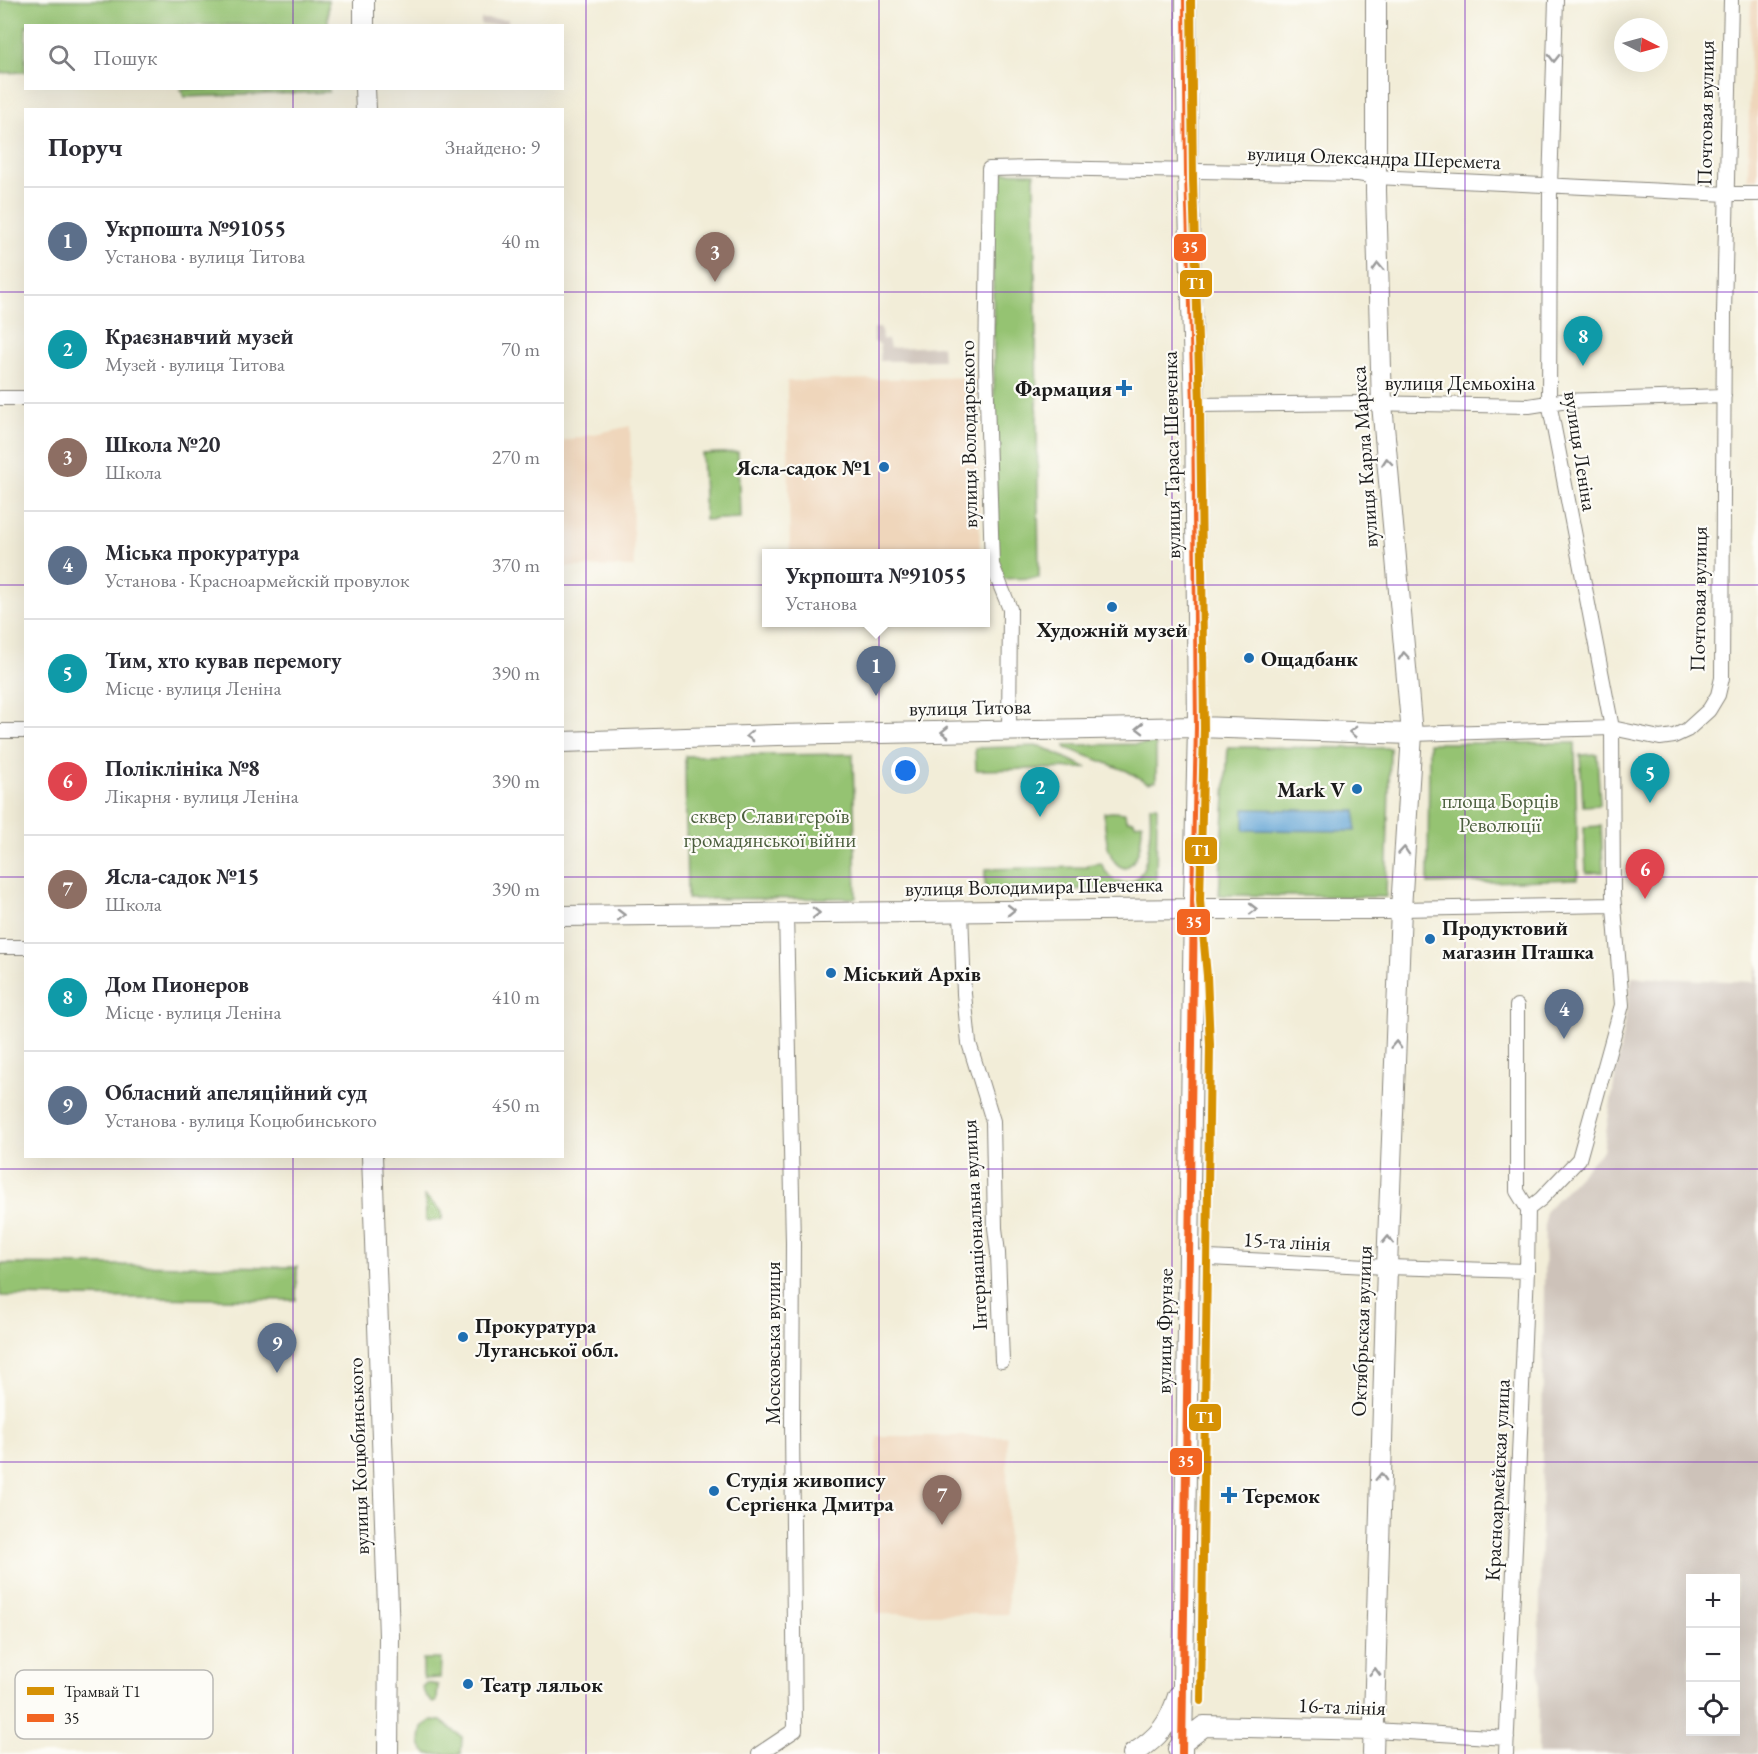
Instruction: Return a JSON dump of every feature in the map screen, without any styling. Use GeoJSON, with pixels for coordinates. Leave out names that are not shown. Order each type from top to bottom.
{"type":"FeatureCollection","features":[{"type":"Feature","properties":{"kind":"main road"},"geometry":{"type":"LineString","coordinates":[[364,0],[364,24]]}},
{"type":"Feature","properties":{"kind":"main road","name":"вулиця Тараса Шевченка"},"geometry":{"type":"LineString","coordinates":[[1186,0],[1188,172],[1195,405],[1198,727],[1194,909]]}},
{"type":"Feature","properties":{"kind":"main road","name":"вулиця Карла Маркса"},"geometry":{"type":"LineString","coordinates":[[1376,0],[1382,404],[1412,734],[1401,909]]}},
{"type":"Feature","properties":{"kind":"main road"},"geometry":{"type":"LineString","coordinates":[[365,90],[366,108]]}},
{"type":"Feature","properties":{"kind":"main road","name":"вулиця Титова"},"geometry":{"type":"LineString","coordinates":[[564,742],[1198,727]]}},
{"type":"Feature","properties":{"kind":"main road","name":"Почтовая вулиця"},"geometry":{"type":"LineString","coordinates":[[1198,727],[1412,734]]}},
{"type":"Feature","properties":{"kind":"main road","name":"вулиця Фрунзе"},"geometry":{"type":"LineString","coordinates":[[1180,1750],[1183,1682],[1194,909]]}},
{"type":"Feature","properties":{"kind":"main road","name":"вулиця Володимира Шевченка"},"geometry":{"type":"LineString","coordinates":[[564,916],[1401,909]]}},
{"type":"Feature","properties":{"kind":"main road","name":"Октябрьская вулиця"},"geometry":{"type":"LineString","coordinates":[[1373,1754],[1387,1267],[1401,909]]}},
{"type":"Feature","properties":{"kind":"main road","name":"вулиця Коцюбинського"},"geometry":{"type":"LineString","coordinates":[[372,1158],[389,1636],[388,1754]]}},
{"type":"Feature","properties":{"kind":"main road"},"geometry":{"type":"LineString","coordinates":[[1133,1754],[1147,1745],[1172,1716],[1183,1682]]}},
{"type":"Feature","properties":{"kind":"main road","name":"16-та лінія"},"geometry":{"type":"LineString","coordinates":[[1180,1750],[1204,1725],[1374,1730]]}},
{"type":"Feature","properties":{"kind":"street","name":"вулиця Леніна"},"geometry":{"type":"LineString","coordinates":[[1528,1209],[1541,1199],[1579,1159],[1622,1005],[1614,905],[1612,728],[1549,402],[1550,186],[1556,0]]}},
{"type":"Feature","properties":{"kind":"street","name":"Почтовая вулиця"},"geometry":{"type":"LineString","coordinates":[[1412,734],[1612,728],[1660,738],[1674,736],[1688,730],[1709,710],[1718,695],[1722,678],[1724,314],[1731,0]]}},
{"type":"Feature","properties":{"kind":"street","name":"вулиця Олександра Шеремета"},"geometry":{"type":"LineString","coordinates":[[989,169],[1358,174],[1377,177],[1550,186],[1758,194]]}},
{"type":"Feature","properties":{"kind":"street","name":"вулиця Володарського"},"geometry":{"type":"LineString","coordinates":[[989,169],[986,365],[992,565],[1010,609],[1008,731]]}},
{"type":"Feature","properties":{"kind":"street","name":"вулиця Демьохіна"},"geometry":{"type":"LineString","coordinates":[[1195,405],[1529,406],[1561,401],[1724,396]]}},
{"type":"Feature","properties":{"kind":"street"},"geometry":{"type":"LineString","coordinates":[[0,398],[24,398]]}},
{"type":"Feature","properties":{"kind":"street"},"geometry":{"type":"LineString","coordinates":[[0,731],[24,731]]}},
{"type":"Feature","properties":{"kind":"street","name":"вулиця Володимира Шевченка"},"geometry":{"type":"LineString","coordinates":[[1401,909],[1614,905]]}},
{"type":"Feature","properties":{"kind":"street","name":"Інтернаціональна вулиця"},"geometry":{"type":"LineString","coordinates":[[961,911],[964,994],[969,1043],[993,1121],[995,1228],[1002,1361]]}},
{"type":"Feature","properties":{"kind":"street","name":"Московська вулиця"},"geometry":{"type":"LineString","coordinates":[[759,1754],[795,1730],[793,1243],[786,913]]}},
{"type":"Feature","properties":{"kind":"street"},"geometry":{"type":"LineString","coordinates":[[0,947],[24,946]]}},
{"type":"Feature","properties":{"kind":"street"},"geometry":{"type":"LineString","coordinates":[[1517,1006],[1517,1191],[1528,1209]]}},
{"type":"Feature","properties":{"kind":"street","name":"Красноармейская улица"},"geometry":{"type":"LineString","coordinates":[[1506,1754],[1528,1209]]}},
{"type":"Feature","properties":{"kind":"street","name":"15-та лінія"},"geometry":{"type":"LineString","coordinates":[[1189,1257],[1527,1271]]}},
{"type":"Feature","properties":{"kind":"street","name":"16-та лінія"},"geometry":{"type":"LineString","coordinates":[[1374,1730],[1507,1738]]}},
{"type":"Feature","properties":{"kind":"shaded area"},"geometry":{"type":"Polygon","coordinates":[[[1751,0],[1758,0],[1758,179],[1748,179],[1751,0]]]}},
{"type":"Feature","properties":{"kind":"shaded area"},"geometry":{"type":"Polygon","coordinates":[[[481,19],[508,19],[508,24],[481,24],[481,19]]]}},
{"type":"Feature","properties":{"kind":"shaded area"},"geometry":{"type":"Polygon","coordinates":[[[874,328],[881,328],[882,339],[888,340],[890,348],[942,346],[943,360],[880,361],[880,344],[874,342],[874,328]]]}},
{"type":"Feature","properties":{"kind":"shaded area","name":"Ясла-садок №1"},"geometry":{"type":"Polygon","coordinates":[[[977,377],[980,549],[790,549],[787,381],[977,377]]]}},
{"type":"Feature","properties":{"kind":"shaded area"},"geometry":{"type":"Polygon","coordinates":[[[630,426],[634,567],[564,567],[564,441],[630,426]]]}},
{"type":"Feature","properties":{"kind":"shaded area"},"geometry":{"type":"Polygon","coordinates":[[[1758,963],[1758,1754],[1538,1754],[1545,1212],[1603,1150],[1632,977],[1754,982],[1758,963]]]}},
{"type":"Feature","properties":{"kind":"shaded area"},"geometry":{"type":"Polygon","coordinates":[[[877,1436],[1007,1436],[1008,1614],[877,1614],[877,1436]]]}},
{"type":"Feature","properties":{"kind":"green space"},"geometry":{"type":"Polygon","coordinates":[[[0,0],[328,0],[328,24],[24,24],[24,72],[0,73],[0,0]]]}},
{"type":"Feature","properties":{"kind":"green space"},"geometry":{"type":"Polygon","coordinates":[[[181,90],[329,90],[329,92],[184,97],[181,90]]]}},
{"type":"Feature","properties":{"kind":"green space"},"geometry":{"type":"Polygon","coordinates":[[[992,172],[1034,173],[1039,578],[996,579],[992,172]]]}},
{"type":"Feature","properties":{"kind":"green space"},"geometry":{"type":"Polygon","coordinates":[[[738,452],[740,518],[705,520],[702,454],[738,452]]]}},
{"type":"Feature","properties":{"kind":"green space","name":"площа Борців Революції"},"geometry":{"type":"Polygon","coordinates":[[[1429,743],[1575,743],[1578,879],[1428,884],[1429,743]]]}},
{"type":"Feature","properties":{"kind":"green space"},"geometry":{"type":"Polygon","coordinates":[[[1156,744],[1156,781],[1148,783],[1127,771],[1066,748],[1065,745],[1156,744]]]}},
{"type":"Feature","properties":{"kind":"green space"},"geometry":{"type":"Polygon","coordinates":[[[1040,746],[1087,768],[976,770],[975,748],[1040,746]]]}},
{"type":"Feature","properties":{"kind":"green space"},"geometry":{"type":"Polygon","coordinates":[[[1228,747],[1390,748],[1386,897],[1219,895],[1228,747]]]}},
{"type":"Feature","properties":{"kind":"green space","name":"сквер Слави героїв громадянської війни"},"geometry":{"type":"Polygon","coordinates":[[[853,754],[856,898],[687,899],[685,756],[853,754]]]}},
{"type":"Feature","properties":{"kind":"green space"},"geometry":{"type":"Polygon","coordinates":[[[1597,754],[1600,805],[1583,806],[1580,755],[1597,754]]]}},
{"type":"Feature","properties":{"kind":"green space"},"geometry":{"type":"Polygon","coordinates":[[[1150,806],[1157,806],[1156,888],[985,891],[985,869],[1087,867],[1087,865],[1101,863],[1114,880],[1121,883],[1131,882],[1139,876],[1148,854],[1150,806]]]}},
{"type":"Feature","properties":{"kind":"green space"},"geometry":{"type":"Polygon","coordinates":[[[1104,813],[1125,813],[1126,820],[1134,821],[1135,824],[1142,823],[1141,842],[1137,855],[1125,868],[1114,860],[1108,845],[1104,813]]]}},
{"type":"Feature","properties":{"kind":"green space"},"geometry":{"type":"Polygon","coordinates":[[[1601,826],[1603,872],[1586,873],[1584,827],[1601,826]]]}},
{"type":"Feature","properties":{"kind":"green space"},"geometry":{"type":"Polygon","coordinates":[[[425,1196],[442,1212],[442,1220],[426,1221],[425,1196]]]}},
{"type":"Feature","properties":{"kind":"green space"},"geometry":{"type":"Polygon","coordinates":[[[0,1264],[297,1267],[296,1300],[0,1296],[0,1264]]]}},
{"type":"Feature","properties":{"kind":"green space"},"geometry":{"type":"Polygon","coordinates":[[[423,1659],[441,1659],[440,1678],[424,1679],[423,1659]]]}},
{"type":"Feature","properties":{"kind":"green space"},"geometry":{"type":"Polygon","coordinates":[[[426,1683],[438,1685],[437,1701],[433,1703],[423,1690],[422,1687],[426,1683]]]}},
{"type":"Feature","properties":{"kind":"green space"},"geometry":{"type":"Polygon","coordinates":[[[432,1720],[441,1721],[462,1737],[461,1754],[425,1752],[420,1742],[422,1727],[432,1720]]]}},
{"type":"Feature","properties":{"kind":"water"},"geometry":{"type":"Polygon","coordinates":[[[1244,809],[1356,811],[1355,831],[1244,830],[1244,809]]]}},
{"type":"Feature","properties":{"kind":"tram line","name":"T1"},"geometry":{"type":"LineString","coordinates":[[1191,0],[1204,728],[1200,901],[1210,1045],[1201,1701]]}},
{"type":"Feature","properties":{"kind":"transit line","name":"35"},"geometry":{"type":"LineString","coordinates":[[1182,1754],[1198,727],[1195,405],[1188,172],[1186,0]]}},
{"type":"Feature","properties":{"kind":"place","name":"Школа №20"},"geometry":{"type":"Point","coordinates":[715,282]}},
{"type":"Feature","properties":{"kind":"place","name":"Дом Пионеров"},"geometry":{"type":"Point","coordinates":[1583,366]}},
{"type":"Feature","properties":{"kind":"place","name":"Фармация"},"geometry":{"type":"Point","coordinates":[1124,388]}},
{"type":"Feature","properties":{"kind":"place","name":"Ясла-садок №1"},"geometry":{"type":"Point","coordinates":[884,467]}},
{"type":"Feature","properties":{"kind":"place","name":"Художній музей"},"geometry":{"type":"Point","coordinates":[1112,607]}},
{"type":"Feature","properties":{"kind":"place","name":"Ощадбанк"},"geometry":{"type":"Point","coordinates":[1249,658]}},
{"type":"Feature","properties":{"kind":"place","name":"Укрпошта №91055"},"geometry":{"type":"Point","coordinates":[876,696]}},
{"type":"Feature","properties":{"kind":"place","name":"Mark V"},"geometry":{"type":"Point","coordinates":[1357,789]}},
{"type":"Feature","properties":{"kind":"place","name":"Тим, хто кував перемогу"},"geometry":{"type":"Point","coordinates":[1650,803]}},
{"type":"Feature","properties":{"kind":"place","name":"Краєзнавчий музей"},"geometry":{"type":"Point","coordinates":[1040,817]}},
{"type":"Feature","properties":{"kind":"place","name":"Поліклініка №8"},"geometry":{"type":"Point","coordinates":[1645,899]}},
{"type":"Feature","properties":{"kind":"place","name":"Продуктовий магазин Пташка"},"geometry":{"type":"Point","coordinates":[1430,939]}},
{"type":"Feature","properties":{"kind":"place","name":"Міський Архів"},"geometry":{"type":"Point","coordinates":[831,973]}},
{"type":"Feature","properties":{"kind":"place","name":"Міська прокуратура"},"geometry":{"type":"Point","coordinates":[1564,1039]}},
{"type":"Feature","properties":{"kind":"place","name":"Прокуратура Луганської обл."},"geometry":{"type":"Point","coordinates":[463,1337]}},
{"type":"Feature","properties":{"kind":"place","name":"Обласний апеляційний суд"},"geometry":{"type":"Point","coordinates":[277,1373]}},
{"type":"Feature","properties":{"kind":"place","name":"Студія живопису Сергієнка Дмитра"},"geometry":{"type":"Point","coordinates":[714,1491]}},
{"type":"Feature","properties":{"kind":"place","name":"Теремок"},"geometry":{"type":"Point","coordinates":[1229,1495]}},
{"type":"Feature","properties":{"kind":"place","name":"Ясла-садок №15"},"geometry":{"type":"Point","coordinates":[942,1525]}},
{"type":"Feature","properties":{"kind":"place","name":"Театр ляльок"},"geometry":{"type":"Point","coordinates":[468,1684]}}]}
